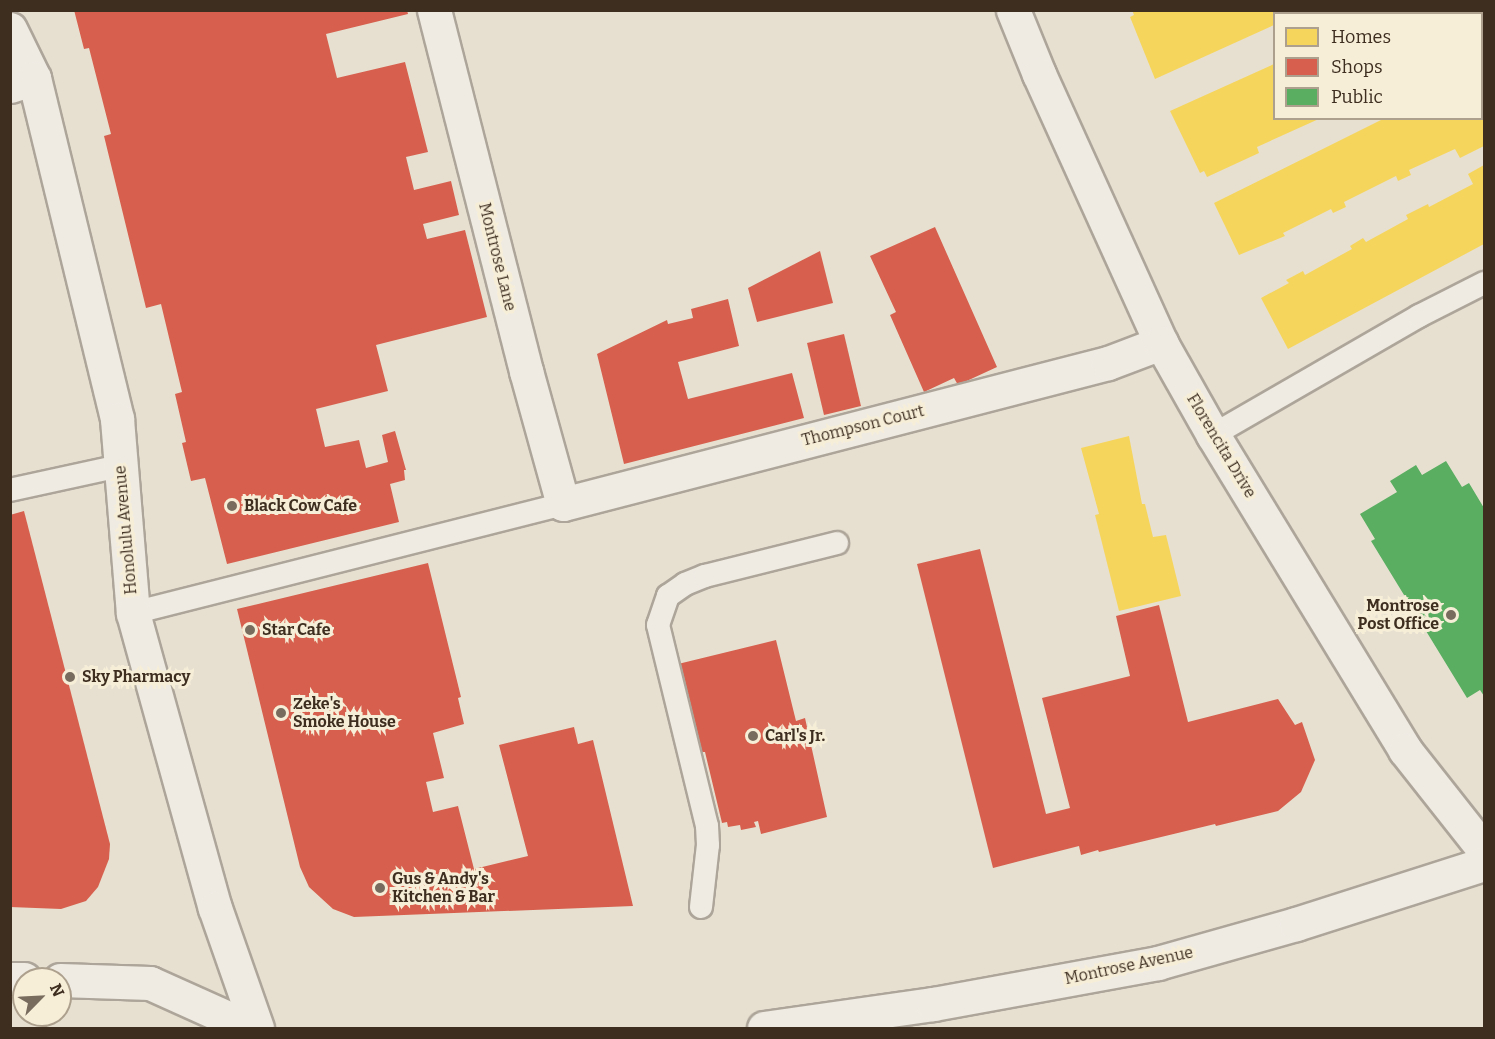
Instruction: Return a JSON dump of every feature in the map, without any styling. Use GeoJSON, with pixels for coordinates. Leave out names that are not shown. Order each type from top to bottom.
{"type":"FeatureCollection","features":[{"type":"Feature","properties":{"kind":"street","name":"Montrose Lane"},"geometry":{"type":"LineString","coordinates":[[434,10],[563,504]]}},
{"type":"Feature","properties":{"kind":"street","name":"Florencita Drive"},"geometry":{"type":"LineString","coordinates":[[1013,10],[1044,85],[1161,343],[1213,435],[1405,750],[1485,850]]}},
{"type":"Feature","properties":{"kind":"street","name":"Honolulu Avenue"},"geometry":{"type":"LineString","coordinates":[[10,29],[22,82],[117,419],[133,613],[215,908],[256,1029]]}},
{"type":"Feature","properties":{"kind":"street","name":"Thompson Court"},"geometry":{"type":"LineString","coordinates":[[563,504],[1108,363],[1161,343]]}},
{"type":"Feature","properties":{"kind":"street","name":"Montrose Avenue"},"geometry":{"type":"LineString","coordinates":[[764,1029],[933,1004],[1158,963],[1296,924],[1485,864]]}},
{"type":"Feature","properties":{"kind":"street"},"geometry":{"type":"LineString","coordinates":[[72,980],[150,983],[250,1029]]}},
{"type":"Feature","properties":{"kind":"lane"},"geometry":{"type":"LineString","coordinates":[[1213,435],[1419,316],[1485,283]]}},
{"type":"Feature","properties":{"kind":"lane"},"geometry":{"type":"LineString","coordinates":[[10,490],[120,466]]}},
{"type":"Feature","properties":{"kind":"lane"},"geometry":{"type":"LineString","coordinates":[[133,613],[563,504]]}},
{"type":"Feature","properties":{"kind":"lane"},"geometry":{"type":"LineString","coordinates":[[702,907],[707,826],[658,625],[669,596],[685,584],[705,576],[837,543]]}},
{"type":"Feature","properties":{"kind":"building: Homes"},"geometry":{"type":"Polygon","coordinates":[[[1132,10],[1307,10],[1273,12],[1273,25],[1155,79],[1130,17],[1134,15],[1132,10]]]}},
{"type":"Feature","properties":{"kind":"building: Homes"},"geometry":{"type":"Polygon","coordinates":[[[1395,10],[1484,10],[1484,35],[1483,12],[1392,12],[1395,10]]]}},
{"type":"Feature","properties":{"kind":"building: Homes"},"geometry":{"type":"Polygon","coordinates":[[[1273,64],[1273,120],[1317,120],[1257,147],[1259,153],[1207,177],[1204,171],[1200,173],[1170,111],[1273,64]]]}},
{"type":"Feature","properties":{"kind":"building: Homes"},"geometry":{"type":"Polygon","coordinates":[[[1483,70],[1484,146],[1460,158],[1455,149],[1409,170],[1411,175],[1398,181],[1396,176],[1344,202],[1346,207],[1333,213],[1331,209],[1283,233],[1285,236],[1239,255],[1214,203],[1381,120],[1483,120],[1483,70]]]}},
{"type":"Feature","properties":{"kind":"building: Homes"},"geometry":{"type":"Polygon","coordinates":[[[1484,165],[1484,244],[1288,349],[1261,298],[1289,283],[1286,280],[1303,271],[1305,275],[1352,249],[1350,246],[1363,238],[1366,242],[1408,219],[1406,215],[1428,204],[1429,207],[1473,184],[1468,174],[1484,165]]]}},
{"type":"Feature","properties":{"kind":"building: Homes"},"geometry":{"type":"Polygon","coordinates":[[[1129,436],[1142,504],[1145,504],[1153,537],[1166,535],[1181,596],[1119,611],[1095,515],[1099,514],[1081,448],[1129,436]]]}},
{"type":"Feature","properties":{"kind":"building: Shops"},"geometry":{"type":"Polygon","coordinates":[[[74,10],[407,10],[408,14],[326,34],[337,78],[405,62],[428,152],[406,157],[414,190],[451,181],[459,215],[423,224],[427,239],[465,230],[487,317],[376,345],[388,391],[316,409],[325,447],[359,440],[366,468],[388,462],[382,435],[395,431],[406,470],[404,470],[405,480],[390,484],[399,522],[227,564],[205,478],[191,481],[182,443],[186,442],[175,394],[182,392],[161,304],[146,308],[104,136],[111,134],[89,48],[84,49],[74,10]]]}},
{"type":"Feature","properties":{"kind":"building: Shops"},"geometry":{"type":"Polygon","coordinates":[[[935,227],[997,367],[958,385],[954,378],[924,392],[890,315],[896,312],[870,256],[935,227]]]}},
{"type":"Feature","properties":{"kind":"building: Shops"},"geometry":{"type":"Polygon","coordinates":[[[820,251],[833,303],[757,322],[748,288],[820,251]]]}},
{"type":"Feature","properties":{"kind":"building: Shops"},"geometry":{"type":"Polygon","coordinates":[[[728,299],[739,346],[678,362],[688,399],[792,373],[804,418],[624,464],[597,354],[667,320],[668,324],[693,318],[691,309],[728,299]]]}},
{"type":"Feature","properties":{"kind":"building: Shops"},"geometry":{"type":"Polygon","coordinates":[[[844,334],[861,406],[824,415],[807,343],[844,334]]]}},
{"type":"Feature","properties":{"kind":"building: Shops"},"geometry":{"type":"Polygon","coordinates":[[[24,511],[110,844],[109,859],[98,887],[86,901],[61,909],[10,907],[10,515],[24,511]]]}},
{"type":"Feature","properties":{"kind":"building: Shops"},"geometry":{"type":"Polygon","coordinates":[[[980,549],[1046,814],[1070,808],[1042,698],[1130,676],[1116,616],[1159,605],[1188,722],[1278,699],[1295,725],[1302,722],[1315,760],[1301,792],[1278,811],[1099,852],[1098,850],[1081,855],[1079,846],[993,868],[917,564],[980,549]]]}},
{"type":"Feature","properties":{"kind":"building: Shops"},"geometry":{"type":"Polygon","coordinates":[[[428,563],[461,697],[458,698],[464,724],[433,733],[444,778],[426,782],[433,812],[458,806],[474,869],[528,856],[499,745],[574,727],[578,744],[593,740],[633,906],[354,917],[333,909],[309,887],[300,867],[237,609],[428,563]]]}},
{"type":"Feature","properties":{"kind":"building: Shops","name":"Carl's Jr."},"geometry":{"type":"Polygon","coordinates":[[[776,640],[796,721],[805,718],[827,817],[761,834],[758,821],[754,822],[756,827],[741,830],[740,825],[728,827],[727,822],[722,823],[705,752],[701,752],[678,664],[776,640]]]}},
{"type":"Feature","properties":{"kind":"building: Public","name":"Montrose Post Office"},"geometry":{"type":"Polygon","coordinates":[[[1446,461],[1462,487],[1469,483],[1484,508],[1484,696],[1480,690],[1467,698],[1371,541],[1375,539],[1360,514],[1397,492],[1390,481],[1416,465],[1422,475],[1446,461]]]}},
{"type":"Feature","properties":{"kind":"place","name":"Black Cow Cafe"},"geometry":{"type":"Point","coordinates":[232,506]}},
{"type":"Feature","properties":{"kind":"place","name":"Montrose Post Office"},"geometry":{"type":"Point","coordinates":[1451,615]}},
{"type":"Feature","properties":{"kind":"place","name":"Star Cafe"},"geometry":{"type":"Point","coordinates":[250,630]}},
{"type":"Feature","properties":{"kind":"place","name":"Sky Pharmacy"},"geometry":{"type":"Point","coordinates":[70,677]}},
{"type":"Feature","properties":{"kind":"place","name":"Zeke's Smoke House"},"geometry":{"type":"Point","coordinates":[281,713]}},
{"type":"Feature","properties":{"kind":"place","name":"Carl's Jr."},"geometry":{"type":"Point","coordinates":[753,736]}},
{"type":"Feature","properties":{"kind":"place","name":"Gus & Andy's Kitchen & Bar"},"geometry":{"type":"Point","coordinates":[380,888]}}]}
